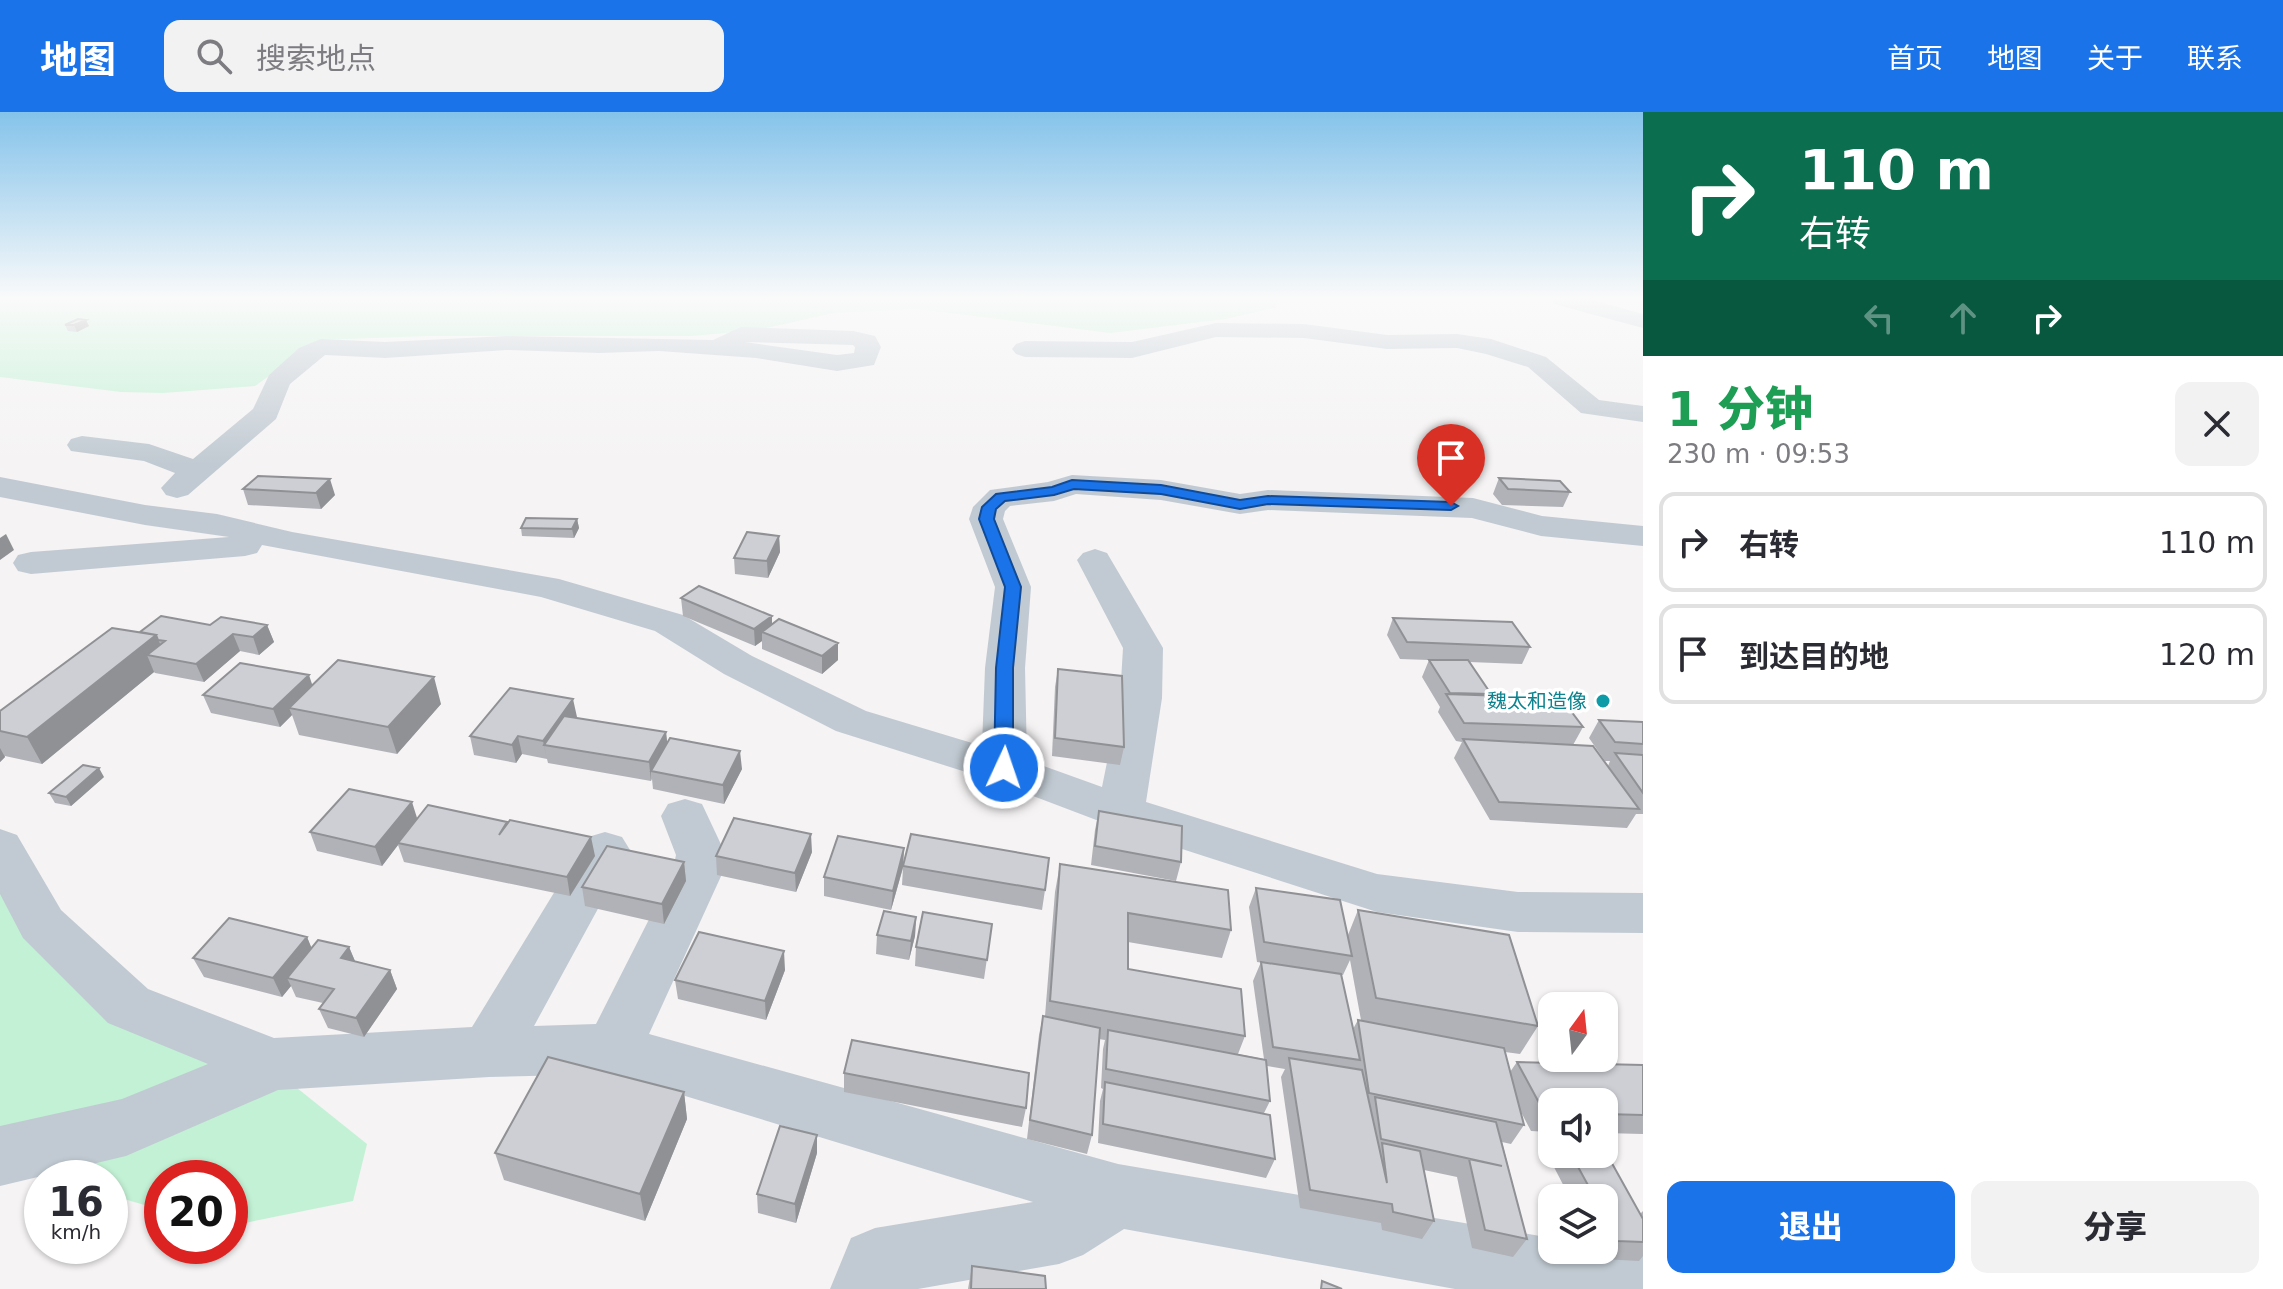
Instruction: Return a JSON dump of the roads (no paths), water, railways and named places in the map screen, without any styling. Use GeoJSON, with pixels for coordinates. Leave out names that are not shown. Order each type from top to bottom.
{"type":"FeatureCollection","features":[{"type":"Feature","properties":{"kind":"street"},"geometry":{"type":"LineString","coordinates":[[145,515],[266,413],[278,381],[307,354]]}},
{"type":"Feature","properties":{"kind":"street"},"geometry":{"type":"LineString","coordinates":[[755,354],[834,372],[865,360],[877,362],[892,354]]}},
{"type":"Feature","properties":{"kind":"street"},"geometry":{"type":"LineString","coordinates":[[865,360],[866,354]]}},
{"type":"Feature","properties":{"kind":"street"},"geometry":{"type":"LineString","coordinates":[[1512,354],[1537,362],[1591,407],[1643,414]]}},
{"type":"Feature","properties":{"kind":"street"},"geometry":{"type":"LineString","coordinates":[[82,445],[149,453],[197,471]]}},
{"type":"Feature","properties":{"kind":"street"},"geometry":{"type":"LineString","coordinates":[[1004,768],[1005,668],[1013,587],[986,519],[989,507],[1001,497],[1054,491],[1072,484],[1138,487],[1240,504],[1268,500],[1473,508],[1541,526],[1643,536]]}},
{"type":"Feature","properties":{"kind":"street"},"geometry":{"type":"LineString","coordinates":[[0,487],[145,515],[217,524],[292,542],[546,587],[669,623],[738,665],[851,721],[1004,768],[1121,811],[1377,893],[1518,912],[1643,913]]}},
{"type":"Feature","properties":{"kind":"street"},"geometry":{"type":"LineString","coordinates":[[0,516],[53,517],[95,506]]}},
{"type":"Feature","properties":{"kind":"street"},"geometry":{"type":"LineString","coordinates":[[31,563],[292,542]]}},
{"type":"Feature","properties":{"kind":"street"},"geometry":{"type":"LineString","coordinates":[[1095,560],[1143,648],[1141,698],[1121,811]]}},
{"type":"Feature","properties":{"kind":"street"},"geometry":{"type":"LineString","coordinates":[[613,1049],[697,874],[701,855],[685,816]]}},
{"type":"Feature","properties":{"kind":"street"},"geometry":{"type":"LineString","coordinates":[[0,847],[42,924],[128,1006],[273,1064]]}},
{"type":"Feature","properties":{"kind":"street"},"geometry":{"type":"LineString","coordinates":[[489,1052],[605,850]]}},
{"type":"Feature","properties":{"kind":"street"},"geometry":{"type":"LineString","coordinates":[[0,1156],[126,1127],[273,1064],[489,1052],[613,1049],[1118,1196],[1643,1288]]}},
{"type":"Feature","properties":{"kind":"street"},"geometry":{"type":"LineString","coordinates":[[865,1289],[875,1262],[1059,1231],[1118,1196]]}},
{"type":"Feature","properties":{"kind":"place","name":"魏太和造像"},"geometry":{"type":"Point","coordinates":[1603,701]}}]}
